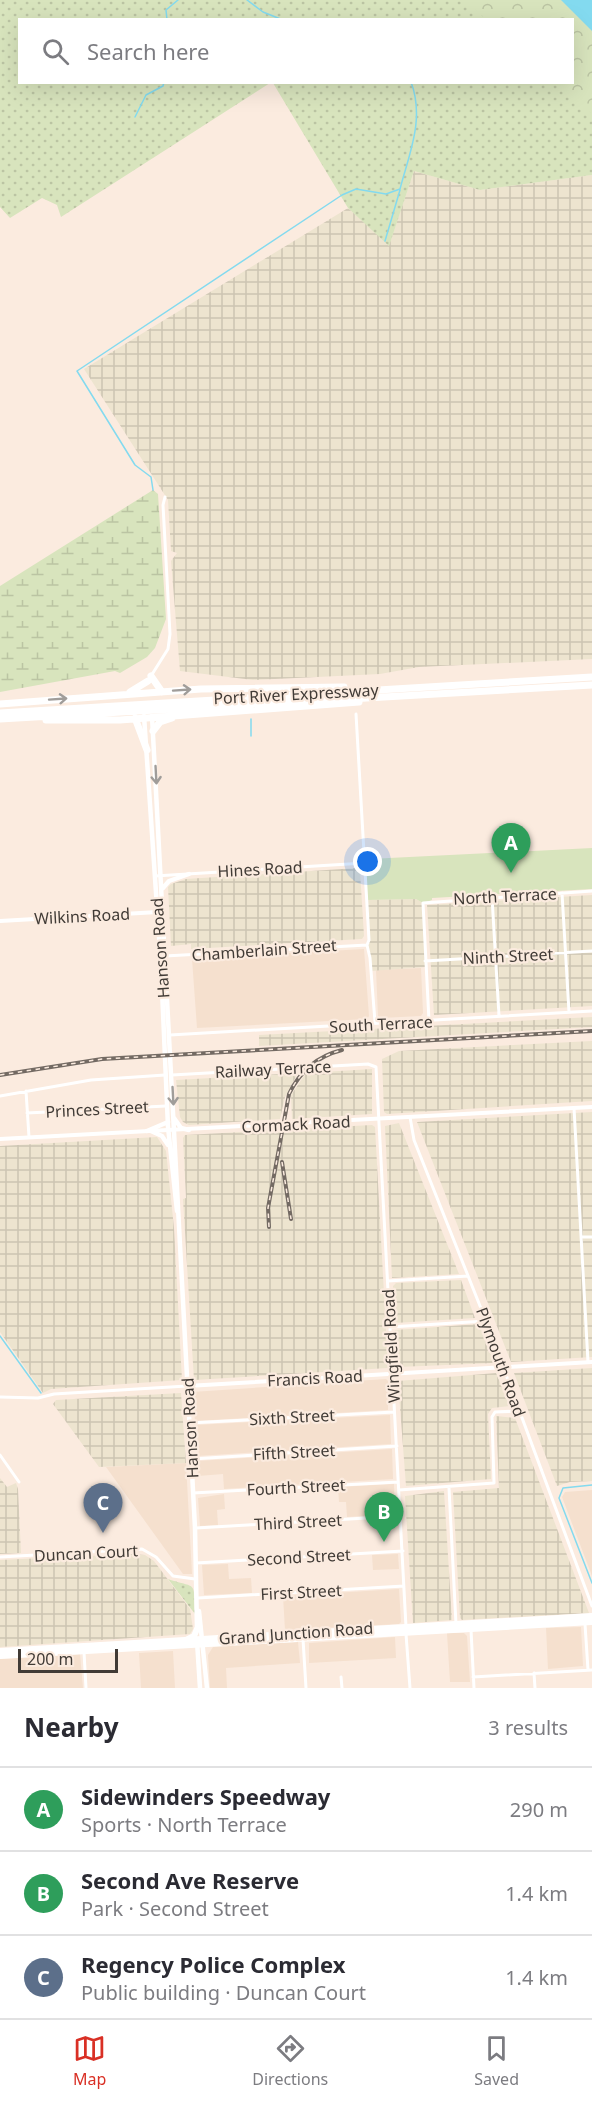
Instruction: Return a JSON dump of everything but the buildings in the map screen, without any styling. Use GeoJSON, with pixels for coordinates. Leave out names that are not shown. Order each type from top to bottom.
{"type":"FeatureCollection","features":[{"type":"Feature","properties":{"kind":"highway","name":"Port River Expressway"},"geometry":{"type":"LineString","coordinates":[[0,713],[592,677]]}},
{"type":"Feature","properties":{"kind":"highway"},"geometry":{"type":"LineString","coordinates":[[128,694],[149,678],[162,692]]}},
{"type":"Feature","properties":{"kind":"highway","name":"Port River Expressway"},"geometry":{"type":"LineString","coordinates":[[0,719],[592,684]]}},
{"type":"Feature","properties":{"kind":"highway"},"geometry":{"type":"LineString","coordinates":[[0,704],[147,692],[299,686],[419,688]]}},
{"type":"Feature","properties":{"kind":"highway"},"geometry":{"type":"LineString","coordinates":[[14,718],[135,718],[306,708],[414,695]]}},
{"type":"Feature","properties":{"kind":"highway"},"geometry":{"type":"LineString","coordinates":[[153,731],[160,722],[183,715]]}},
{"type":"Feature","properties":{"kind":"highway"},"geometry":{"type":"LineString","coordinates":[[135,718],[147,750]]}},
{"type":"Feature","properties":{"kind":"highway","name":"Grand Junction Road"},"geometry":{"type":"LineString","coordinates":[[0,1656],[406,1629],[587,1620],[592,1616]]}},
{"type":"Feature","properties":{"kind":"highway","name":"Grand Junction Road"},"geometry":{"type":"LineString","coordinates":[[406,1629],[456,1624],[470,1626]]}},
{"type":"Feature","properties":{"kind":"highway"},"geometry":{"type":"LineString","coordinates":[[186,1643],[194,1636],[199,1626]]}},
{"type":"Feature","properties":{"kind":"highway","name":"Grand Junction Road"},"geometry":{"type":"LineString","coordinates":[[201,1642],[211,1639],[303,1636]]}},
{"type":"Feature","properties":{"kind":"highway","name":"Grand Junction Road"},"geometry":{"type":"LineString","coordinates":[[0,1651],[84,1649]]}},
{"type":"Feature","properties":{"kind":"main road","name":"Hanson Road"},"geometry":{"type":"LineString","coordinates":[[147,692],[147,750],[154,876],[164,956],[176,1142],[199,1626],[207,1688]]}},
{"type":"Feature","properties":{"kind":"main road","name":"Hanson Road"},"geometry":{"type":"LineString","coordinates":[[148,717],[153,731],[162,889],[160,912]]}},
{"type":"Feature","properties":{"kind":"main road"},"geometry":{"type":"LineString","coordinates":[[162,889],[169,881],[189,874]]}},
{"type":"Feature","properties":{"kind":"main road","name":"Hanson Road"},"geometry":{"type":"LineString","coordinates":[[164,956],[165,1076],[168,1131],[178,1215]]}},
{"type":"Feature","properties":{"kind":"main road"},"geometry":{"type":"LineString","coordinates":[[165,1027],[170,1035]]}},
{"type":"Feature","properties":{"kind":"main road"},"geometry":{"type":"LineString","coordinates":[[174,1118],[180,1127],[189,1130]]}},
{"type":"Feature","properties":{"kind":"main road"},"geometry":{"type":"LineString","coordinates":[[149,1131],[168,1122]]}},
{"type":"Feature","properties":{"kind":"main road"},"geometry":{"type":"LineString","coordinates":[[176,1142],[177,1134],[189,1130]]}},
{"type":"Feature","properties":{"kind":"main road"},"geometry":{"type":"LineString","coordinates":[[149,1131],[162,1136],[170,1148]]}},
{"type":"Feature","properties":{"kind":"main road"},"geometry":{"type":"LineString","coordinates":[[199,1626],[211,1639]]}},
{"type":"Feature","properties":{"kind":"main road","name":"Hanson Road"},"geometry":{"type":"LineString","coordinates":[[200,1688],[198,1658],[201,1642]]}},
{"type":"Feature","properties":{"kind":"main road"},"geometry":{"type":"LineString","coordinates":[[186,1643],[196,1650],[198,1658]]}},
{"type":"Feature","properties":{"kind":"street","name":"Hanson Road"},"geometry":{"type":"LineString","coordinates":[[147,692],[149,678],[168,649],[170,634],[163,505],[165,497]]}},
{"type":"Feature","properties":{"kind":"street","name":"Hanson Road"},"geometry":{"type":"LineString","coordinates":[[147,692],[149,678]]}},
{"type":"Feature","properties":{"kind":"street"},"geometry":{"type":"LineString","coordinates":[[356,714],[369,940],[367,945],[375,1022]]}},
{"type":"Feature","properties":{"kind":"street","name":"Hines Road"},"geometry":{"type":"LineString","coordinates":[[154,876],[365,863]]}},
{"type":"Feature","properties":{"kind":"street","name":"North Terrace"},"geometry":{"type":"LineString","coordinates":[[425,961],[422,908],[427,901],[592,891]]}},
{"type":"Feature","properties":{"kind":"street"},"geometry":{"type":"LineString","coordinates":[[562,893],[569,1012]]}},
{"type":"Feature","properties":{"kind":"street"},"geometry":{"type":"LineString","coordinates":[[492,897],[499,1016]]}},
{"type":"Feature","properties":{"kind":"street","name":"Wilkins Road"},"geometry":{"type":"LineString","coordinates":[[0,921],[160,912]]}},
{"type":"Feature","properties":{"kind":"street","name":"Chamberlain Street"},"geometry":{"type":"LineString","coordinates":[[164,956],[367,945]]}},
{"type":"Feature","properties":{"kind":"street","name":"Ninth Street"},"geometry":{"type":"LineString","coordinates":[[425,961],[592,951]]}},
{"type":"Feature","properties":{"kind":"street"},"geometry":{"type":"LineString","coordinates":[[425,961],[429,1021]]}},
{"type":"Feature","properties":{"kind":"street","name":"South Terrace"},"geometry":{"type":"LineString","coordinates":[[170,1035],[592,1011]]}},
{"type":"Feature","properties":{"kind":"street","name":"Railway Terrace"},"geometry":{"type":"LineString","coordinates":[[172,1075],[374,1065]]}},
{"type":"Feature","properties":{"kind":"street","name":"Wingfield Road"},"geometry":{"type":"LineString","coordinates":[[374,1065],[379,1119],[410,1688]]}},
{"type":"Feature","properties":{"kind":"street"},"geometry":{"type":"LineString","coordinates":[[0,1096],[91,1080],[165,1076]]}},
{"type":"Feature","properties":{"kind":"street"},"geometry":{"type":"LineString","coordinates":[[26,1091],[29,1137]]}},
{"type":"Feature","properties":{"kind":"street","name":"Princes Street"},"geometry":{"type":"LineString","coordinates":[[27,1113],[167,1106]]}},
{"type":"Feature","properties":{"kind":"street","name":"Cormack Road"},"geometry":{"type":"LineString","coordinates":[[0,1139],[592,1107]]}},
{"type":"Feature","properties":{"kind":"street"},"geometry":{"type":"LineString","coordinates":[[574,1108],[590,1362]]}},
{"type":"Feature","properties":{"kind":"street","name":"Plymouth Road"},"geometry":{"type":"LineString","coordinates":[[410,1118],[412,1134],[486,1321],[592,1606]]}},
{"type":"Feature","properties":{"kind":"street"},"geometry":{"type":"LineString","coordinates":[[582,1238],[592,1237]]}},
{"type":"Feature","properties":{"kind":"street"},"geometry":{"type":"LineString","coordinates":[[388,1281],[468,1276]]}},
{"type":"Feature","properties":{"kind":"street"},"geometry":{"type":"LineString","coordinates":[[390,1327],[486,1321]]}},
{"type":"Feature","properties":{"kind":"street","name":"Francis Road"},"geometry":{"type":"LineString","coordinates":[[0,1397],[38,1398],[54,1394],[590,1362]]}},
{"type":"Feature","properties":{"kind":"street"},"geometry":{"type":"LineString","coordinates":[[399,1490],[490,1485],[495,1481],[492,1417],[495,1412],[519,1411]]}},
{"type":"Feature","properties":{"kind":"street","name":"Sixth Street"},"geometry":{"type":"LineString","coordinates":[[189,1423],[395,1412]]}},
{"type":"Feature","properties":{"kind":"street","name":"Fifth Street"},"geometry":{"type":"LineString","coordinates":[[191,1459],[397,1446]]}},
{"type":"Feature","properties":{"kind":"street"},"geometry":{"type":"LineString","coordinates":[[0,1455],[19,1482]]}},
{"type":"Feature","properties":{"kind":"street","name":"Fourth Street"},"geometry":{"type":"LineString","coordinates":[[193,1493],[399,1482]]}},
{"type":"Feature","properties":{"kind":"street"},"geometry":{"type":"LineString","coordinates":[[449,1487],[456,1624]]}},
{"type":"Feature","properties":{"kind":"street","name":"Third Street"},"geometry":{"type":"LineString","coordinates":[[195,1528],[401,1516]]}},
{"type":"Feature","properties":{"kind":"street","name":"Duncan Court"},"geometry":{"type":"LineString","coordinates":[[0,1557],[142,1549],[153,1554],[173,1576],[197,1579]]}},
{"type":"Feature","properties":{"kind":"street","name":"Second Street"},"geometry":{"type":"LineString","coordinates":[[196,1563],[402,1551]]}},
{"type":"Feature","properties":{"kind":"street","name":"First Street"},"geometry":{"type":"LineString","coordinates":[[198,1598],[404,1586]]}},
{"type":"Feature","properties":{"kind":"street"},"geometry":{"type":"LineString","coordinates":[[473,1677],[590,1670],[587,1620]]}},
{"type":"Feature","properties":{"kind":"street"},"geometry":{"type":"LineString","coordinates":[[470,1626],[474,1688]]}},
{"type":"Feature","properties":{"kind":"street"},"geometry":{"type":"LineString","coordinates":[[303,1636],[306,1688]]}},
{"type":"Feature","properties":{"kind":"street"},"geometry":{"type":"LineString","coordinates":[[84,1649],[86,1688]]}},
{"type":"Feature","properties":{"kind":"street"},"geometry":{"type":"LineString","coordinates":[[534,1673],[535,1688]]}},
{"type":"Feature","properties":{"kind":"street"},"geometry":{"type":"LineString","coordinates":[[341,1677],[342,1688]]}},
{"type":"Feature","properties":{"kind":"shaded area"},"geometry":{"type":"Polygon","coordinates":[[[414,171],[480,190],[592,175],[592,659],[419,667],[380,674],[253,680],[180,671],[171,561],[177,553],[171,551],[168,500],[84,369],[348,208],[389,245],[414,171]]]}},
{"type":"Feature","properties":{"kind":"shaded area"},"geometry":{"type":"Polygon","coordinates":[[[357,868],[360,871],[364,936],[362,939],[191,949],[191,944],[171,946],[168,887],[171,884],[186,879],[357,868]]]}},
{"type":"Feature","properties":{"kind":"shaded area"},"geometry":{"type":"Polygon","coordinates":[[[592,895],[592,1006],[434,1015],[427,905],[592,895]]]}},
{"type":"Feature","properties":{"kind":"shaded area"},"geometry":{"type":"Polygon","coordinates":[[[416,899],[423,903],[425,967],[371,971],[367,945],[369,940],[367,900],[416,899]]]}},
{"type":"Feature","properties":{"kind":"shaded area"},"geometry":{"type":"Polygon","coordinates":[[[364,949],[369,1016],[367,1019],[197,1028],[192,959],[306,952],[310,954],[310,952],[364,949]]]}},
{"type":"Feature","properties":{"kind":"shaded area"},"geometry":{"type":"Polygon","coordinates":[[[421,968],[423,1013],[421,1016],[381,1018],[378,1016],[376,970],[421,968]]]}},
{"type":"Feature","properties":{"kind":"shaded area"},"geometry":{"type":"Polygon","coordinates":[[[592,1017],[592,1027],[259,1046],[259,1035],[592,1017]]]}},
{"type":"Feature","properties":{"kind":"shaded area"},"geometry":{"type":"Polygon","coordinates":[[[592,1041],[592,1101],[387,1114],[384,1112],[382,1059],[399,1051],[592,1041]]]}},
{"type":"Feature","properties":{"kind":"shaded area"},"geometry":{"type":"Polygon","coordinates":[[[372,1069],[372,1114],[292,1119],[291,1095],[306,1073],[372,1069]]]}},
{"type":"Feature","properties":{"kind":"shaded area"},"geometry":{"type":"Polygon","coordinates":[[[298,1073],[285,1097],[280,1119],[189,1125],[180,1117],[176,1080],[298,1073]]]}},
{"type":"Feature","properties":{"kind":"shaded area"},"geometry":{"type":"Polygon","coordinates":[[[592,1112],[592,1357],[511,1362],[417,1122],[592,1112]]]}},
{"type":"Feature","properties":{"kind":"shaded area"},"geometry":{"type":"Polygon","coordinates":[[[399,1123],[459,1274],[392,1278],[385,1126],[399,1123]]]}},
{"type":"Feature","properties":{"kind":"shaded area"},"geometry":{"type":"Polygon","coordinates":[[[372,1125],[375,1127],[388,1368],[194,1380],[183,1199],[186,1198],[183,1138],[185,1135],[372,1125]]]}},
{"type":"Feature","properties":{"kind":"shaded area"},"geometry":{"type":"Polygon","coordinates":[[[157,1137],[166,1151],[174,1228],[182,1380],[51,1389],[43,1393],[0,1332],[0,1146],[157,1137]]]}},
{"type":"Feature","properties":{"kind":"shaded area"},"geometry":{"type":"Polygon","coordinates":[[[461,1280],[475,1318],[395,1323],[393,1286],[396,1283],[461,1280]]]}},
{"type":"Feature","properties":{"kind":"shaded area"},"geometry":{"type":"Polygon","coordinates":[[[479,1324],[494,1363],[398,1367],[395,1330],[479,1324]]]}},
{"type":"Feature","properties":{"kind":"shaded area"},"geometry":{"type":"Polygon","coordinates":[[[592,1368],[592,1481],[570,1482],[557,1486],[514,1373],[592,1368]]]}},
{"type":"Feature","properties":{"kind":"shaded area"},"geometry":{"type":"Polygon","coordinates":[[[496,1373],[510,1406],[492,1408],[488,1414],[491,1479],[406,1486],[398,1381],[496,1373]]]}},
{"type":"Feature","properties":{"kind":"shaded area"},"geometry":{"type":"Polygon","coordinates":[[[386,1379],[388,1381],[388,1410],[195,1421],[192,1392],[386,1379]]]}},
{"type":"Feature","properties":{"kind":"shaded area"},"geometry":{"type":"Polygon","coordinates":[[[181,1393],[186,1463],[99,1467],[53,1404],[56,1400],[181,1393]]]}},
{"type":"Feature","properties":{"kind":"shaded area"},"geometry":{"type":"Polygon","coordinates":[[[390,1415],[391,1444],[197,1456],[195,1425],[390,1415]]]}},
{"type":"Feature","properties":{"kind":"shaded area"},"geometry":{"type":"Polygon","coordinates":[[[496,1416],[515,1418],[589,1613],[462,1620],[460,1618],[453,1492],[499,1488],[496,1416]]]}},
{"type":"Feature","properties":{"kind":"shaded area"},"geometry":{"type":"Polygon","coordinates":[[[392,1449],[393,1479],[224,1489],[223,1474],[198,1476],[197,1461],[392,1449]]]}},
{"type":"Feature","properties":{"kind":"shaded area"},"geometry":{"type":"Polygon","coordinates":[[[186,1463],[192,1574],[183,1574],[106,1467],[186,1463]]]}},
{"type":"Feature","properties":{"kind":"shaded area"},"geometry":{"type":"Polygon","coordinates":[[[0,1478],[7,1487],[16,1483],[18,1489],[21,1553],[0,1554],[0,1478]]]}},
{"type":"Feature","properties":{"kind":"shaded area"},"geometry":{"type":"Polygon","coordinates":[[[394,1484],[395,1514],[347,1517],[346,1502],[339,1502],[338,1487],[394,1484]]]}},
{"type":"Feature","properties":{"kind":"shaded area"},"geometry":{"type":"Polygon","coordinates":[[[592,1490],[592,1576],[562,1497],[565,1492],[592,1490]]]}},
{"type":"Feature","properties":{"kind":"shaded area"},"geometry":{"type":"Polygon","coordinates":[[[444,1491],[452,1620],[413,1623],[405,1496],[444,1491]]]}},
{"type":"Feature","properties":{"kind":"shaded area"},"geometry":{"type":"Polygon","coordinates":[[[224,1494],[225,1509],[217,1510],[218,1525],[200,1526],[198,1498],[224,1494]]]}},
{"type":"Feature","properties":{"kind":"shaded area"},"geometry":{"type":"Polygon","coordinates":[[[398,1554],[399,1569],[373,1570],[372,1555],[398,1554]]]}},
{"type":"Feature","properties":{"kind":"shaded area"},"geometry":{"type":"Polygon","coordinates":[[[145,1555],[154,1561],[190,1609],[193,1629],[190,1634],[0,1647],[0,1560],[145,1555]]]}},
{"type":"Feature","properties":{"kind":"shaded area"},"geometry":{"type":"Polygon","coordinates":[[[228,1564],[229,1579],[251,1578],[252,1593],[204,1595],[202,1565],[228,1564]]]}},
{"type":"Feature","properties":{"kind":"shaded area"},"geometry":{"type":"Polygon","coordinates":[[[399,1589],[401,1622],[399,1624],[285,1630],[283,1596],[399,1589]]]}},
{"type":"Feature","properties":{"kind":"shaded area"},"geometry":{"type":"Polygon","coordinates":[[[581,1627],[583,1666],[548,1669],[546,1628],[581,1627]]]}},
{"type":"Feature","properties":{"kind":"shaded area"},"geometry":{"type":"Polygon","coordinates":[[[447,1633],[464,1633],[467,1636],[470,1682],[450,1682],[447,1633]]]}},
{"type":"Feature","properties":{"kind":"shaded area"},"geometry":{"type":"Polygon","coordinates":[[[395,1637],[396,1658],[309,1663],[309,1643],[395,1637]]]}},
{"type":"Feature","properties":{"kind":"shaded area"},"geometry":{"type":"Polygon","coordinates":[[[298,1642],[300,1663],[226,1668],[227,1688],[210,1688],[208,1655],[213,1647],[298,1642]]]}},
{"type":"Feature","properties":{"kind":"shaded area"},"geometry":{"type":"Polygon","coordinates":[[[173,1651],[175,1688],[141,1688],[139,1653],[173,1651]]]}},
{"type":"Feature","properties":{"kind":"shaded area"},"geometry":{"type":"Polygon","coordinates":[[[80,1654],[83,1688],[0,1688],[0,1659],[80,1654]]]}},
{"type":"Feature","properties":{"kind":"green space"},"geometry":{"type":"Polygon","coordinates":[[[0,0],[467,0],[488,18],[18,18],[18,84],[268,84],[61,217],[57,205],[42,198],[10,218],[0,207],[0,0]]]}},
{"type":"Feature","properties":{"kind":"green space"},"geometry":{"type":"Polygon","coordinates":[[[464,0],[592,0],[592,114],[558,84],[574,84],[574,18],[485,18],[464,0]]]}},
{"type":"Feature","properties":{"kind":"green space"},"geometry":{"type":"Polygon","coordinates":[[[274,84],[561,84],[592,111],[592,175],[480,190],[414,171],[389,246],[348,208],[274,84]]]}},
{"type":"Feature","properties":{"kind":"green space"},"geometry":{"type":"Polygon","coordinates":[[[153,490],[158,494],[166,619],[155,648],[147,657],[120,673],[115,671],[0,692],[0,586],[153,490]]]}},
{"type":"Feature","properties":{"kind":"green space"},"geometry":{"type":"Polygon","coordinates":[[[592,848],[592,889],[432,898],[423,903],[416,899],[367,900],[365,863],[369,859],[592,848]]]}},
{"type":"Feature","properties":{"kind":"green space"},"geometry":{"type":"Polygon","coordinates":[[[168,1579],[192,1587],[195,1614],[168,1579]]]}},
{"type":"Feature","properties":{"kind":"water"},"geometry":{"type":"Polygon","coordinates":[[[561,0],[592,0],[592,31],[561,0]]]}},
{"type":"Feature","properties":{"kind":"waterway"},"geometry":{"type":"LineString","coordinates":[[167,18],[166,10],[178,0]]}},
{"type":"Feature","properties":{"kind":"waterway"},"geometry":{"type":"LineString","coordinates":[[247,0],[263,12],[278,18]]}},
{"type":"Feature","properties":{"kind":"waterway"},"geometry":{"type":"LineString","coordinates":[[135,117],[146,95],[164,84]]}},
{"type":"Feature","properties":{"kind":"waterway"},"geometry":{"type":"LineString","coordinates":[[153,490],[151,477],[135,465],[77,371],[342,195],[356,189],[386,194],[400,189],[416,123],[415,96],[412,84]]}},
{"type":"Feature","properties":{"kind":"waterway"},"geometry":{"type":"LineString","coordinates":[[385,241],[400,190]]}},
{"type":"Feature","properties":{"kind":"waterway"},"geometry":{"type":"LineString","coordinates":[[251,719],[251,736]]}},
{"type":"Feature","properties":{"kind":"waterway"},"geometry":{"type":"LineString","coordinates":[[0,1336],[41,1393]]}},
{"type":"Feature","properties":{"kind":"waterway"},"geometry":{"type":"LineString","coordinates":[[592,1485],[563,1488],[559,1498],[592,1583]]}},
{"type":"Feature","properties":{"kind":"railway"},"geometry":{"type":"LineString","coordinates":[[0,1075],[102,1059],[592,1031]]}},
{"type":"Feature","properties":{"kind":"railway"},"geometry":{"type":"LineString","coordinates":[[269,1227],[268,1208],[289,1094],[304,1072],[318,1060],[342,1050]]}},
{"type":"Feature","properties":{"kind":"railway"},"geometry":{"type":"LineString","coordinates":[[282,1162],[291,1219]]}},
{"type":"Feature","properties":{"kind":"place","name":"Sidewinders Speedway"},"geometry":{"type":"Point","coordinates":[511,873]}},
{"type":"Feature","properties":{"kind":"place","name":"Regency Police Complex"},"geometry":{"type":"Point","coordinates":[103,1533]}},
{"type":"Feature","properties":{"kind":"place","name":"Second Ave Reserve"},"geometry":{"type":"Point","coordinates":[384,1542]}}]}
